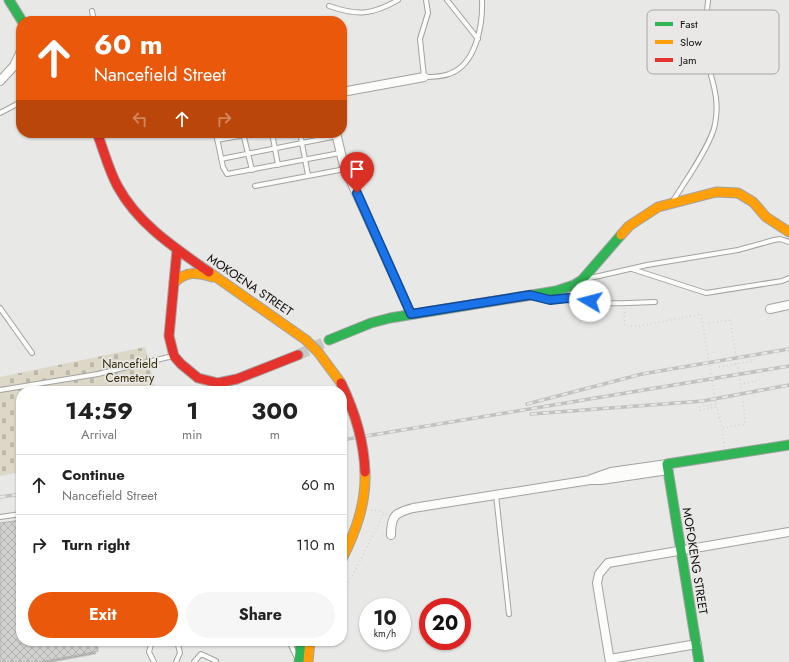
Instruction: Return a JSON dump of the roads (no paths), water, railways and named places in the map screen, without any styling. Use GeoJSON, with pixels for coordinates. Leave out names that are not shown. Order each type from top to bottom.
{"type":"FeatureCollection","features":[{"type":"Feature","properties":{"kind":"street"},"geometry":{"type":"LineString","coordinates":[[9,0],[19,16]]}},
{"type":"Feature","properties":{"kind":"street"},"geometry":{"type":"LineString","coordinates":[[0,81],[16,62]]}},
{"type":"Feature","properties":{"kind":"street"},"geometry":{"type":"LineString","coordinates":[[347,91],[424,77]]}},
{"type":"Feature","properties":{"kind":"street","name":"MOKOENA STREET"},"geometry":{"type":"LineString","coordinates":[[99,138],[109,169],[126,200],[151,229],[177,250],[306,340],[318,352],[342,386]]}},
{"type":"Feature","properties":{"kind":"street"},"geometry":{"type":"LineString","coordinates":[[337,138],[340,153],[346,168],[411,314]]}},
{"type":"Feature","properties":{"kind":"street"},"geometry":{"type":"LineString","coordinates":[[329,340],[371,323],[411,314],[556,291],[574,285],[582,280],[629,226],[644,215],[658,207],[716,192],[738,193],[753,202],[766,217],[789,232]]}},
{"type":"Feature","properties":{"kind":"street"},"geometry":{"type":"LineString","coordinates":[[177,250],[169,336],[174,356],[181,364],[198,378],[209,382],[218,382],[237,379],[298,355]]}},
{"type":"Feature","properties":{"kind":"street"},"geometry":{"type":"LineString","coordinates":[[174,283],[184,274],[190,272],[222,281]]}},
{"type":"Feature","properties":{"kind":"street"},"geometry":{"type":"LineString","coordinates":[[770,309],[789,305]]}},
{"type":"Feature","properties":{"kind":"street","name":"MOKOENA STREET"},"geometry":{"type":"LineString","coordinates":[[347,397],[357,420],[364,454],[365,472],[362,514],[347,548]]}},
{"type":"Feature","properties":{"kind":"street"},"geometry":{"type":"LineString","coordinates":[[667,467],[725,455],[789,445]]}},
{"type":"Feature","properties":{"kind":"street"},"geometry":{"type":"LineString","coordinates":[[391,535],[392,520],[402,511],[413,508],[590,480],[611,472],[667,467],[789,452]]}},
{"type":"Feature","properties":{"kind":"street","name":"MOFOKENG STREET"},"geometry":{"type":"LineString","coordinates":[[667,467],[682,550],[699,662]]}},
{"type":"Feature","properties":{"kind":"street","name":"MOKOENA STREET"},"geometry":{"type":"LineString","coordinates":[[347,530],[363,487]]}},
{"type":"Feature","properties":{"kind":"street"},"geometry":{"type":"LineString","coordinates":[[697,644],[610,661],[597,583],[601,570],[612,562],[789,532]]}},
{"type":"Feature","properties":{"kind":"street"},"geometry":{"type":"LineString","coordinates":[[298,662],[300,646]]}},
{"type":"Feature","properties":{"kind":"street"},"geometry":{"type":"LineString","coordinates":[[308,662],[310,646]]}},
{"type":"Feature","properties":{"kind":"lane"},"geometry":{"type":"LineString","coordinates":[[329,6],[353,13],[368,13],[398,0]]}},
{"type":"Feature","properties":{"kind":"lane"},"geometry":{"type":"LineString","coordinates":[[426,0],[428,13],[420,39],[424,77],[446,75],[457,69],[472,52],[478,39],[481,26],[482,0]]}},
{"type":"Feature","properties":{"kind":"lane"},"geometry":{"type":"LineString","coordinates":[[447,0],[478,39]]}},
{"type":"Feature","properties":{"kind":"lane"},"geometry":{"type":"LineString","coordinates":[[707,10],[708,0]]}},
{"type":"Feature","properties":{"kind":"lane"},"geometry":{"type":"LineString","coordinates":[[92,10],[93,16]]}},
{"type":"Feature","properties":{"kind":"lane"},"geometry":{"type":"LineString","coordinates":[[672,203],[692,171],[715,125],[717,106],[711,74]]}},
{"type":"Feature","properties":{"kind":"lane"},"geometry":{"type":"LineString","coordinates":[[0,113],[16,105]]}},
{"type":"Feature","properties":{"kind":"lane"},"geometry":{"type":"LineString","coordinates":[[226,138],[217,140],[224,170],[227,174],[340,153]]}},
{"type":"Feature","properties":{"kind":"lane"},"geometry":{"type":"LineString","coordinates":[[244,138],[252,170]]}},
{"type":"Feature","properties":{"kind":"lane"},"geometry":{"type":"LineString","coordinates":[[273,138],[278,165]]}},
{"type":"Feature","properties":{"kind":"lane"},"geometry":{"type":"LineString","coordinates":[[301,138],[308,175]]}},
{"type":"Feature","properties":{"kind":"lane"},"geometry":{"type":"LineString","coordinates":[[221,159],[321,138]]}},
{"type":"Feature","properties":{"kind":"lane"},"geometry":{"type":"LineString","coordinates":[[255,186],[346,168]]}},
{"type":"Feature","properties":{"kind":"lane"},"geometry":{"type":"LineString","coordinates":[[582,280],[632,269],[738,250],[774,240],[780,239],[789,242]]}},
{"type":"Feature","properties":{"kind":"lane"},"geometry":{"type":"LineString","coordinates":[[632,269],[706,293],[782,281],[789,278]]}},
{"type":"Feature","properties":{"kind":"lane"},"geometry":{"type":"LineString","coordinates":[[556,291],[568,298]]}},
{"type":"Feature","properties":{"kind":"lane"},"geometry":{"type":"LineString","coordinates":[[530,295],[550,300],[568,298],[602,302],[655,302]]}},
{"type":"Feature","properties":{"kind":"lane"},"geometry":{"type":"LineString","coordinates":[[0,308],[32,353]]}},
{"type":"Feature","properties":{"kind":"lane"},"geometry":{"type":"LineString","coordinates":[[24,386],[98,374],[174,356]]}},
{"type":"Feature","properties":{"kind":"lane"},"geometry":{"type":"LineString","coordinates":[[0,390],[16,387]]}},
{"type":"Feature","properties":{"kind":"lane"},"geometry":{"type":"LineString","coordinates":[[496,495],[509,614]]}},
{"type":"Feature","properties":{"kind":"lane"},"geometry":{"type":"LineString","coordinates":[[0,517],[16,515]]}},
{"type":"Feature","properties":{"kind":"lane"},"geometry":{"type":"LineString","coordinates":[[150,646],[148,652],[152,662]]}},
{"type":"Feature","properties":{"kind":"lane"},"geometry":{"type":"LineString","coordinates":[[293,646],[298,662]]}},
{"type":"Feature","properties":{"kind":"lane"},"geometry":{"type":"LineString","coordinates":[[176,662],[179,658],[180,648]]}},
{"type":"Feature","properties":{"kind":"lane"},"geometry":{"type":"LineString","coordinates":[[194,662],[201,654],[216,661]]}},
{"type":"Feature","properties":{"kind":"tunnel"},"geometry":{"type":"LineString","coordinates":[[298,355],[329,340]]}},
{"type":"Feature","properties":{"kind":"railway"},"geometry":{"type":"LineString","coordinates":[[527,404],[642,374],[789,349]]}},
{"type":"Feature","properties":{"kind":"railway"},"geometry":{"type":"LineString","coordinates":[[347,439],[789,366]]}},
{"type":"Feature","properties":{"kind":"railway"},"geometry":{"type":"LineString","coordinates":[[531,414],[703,401],[789,385]]}},
{"type":"Feature","properties":{"kind":"railway"},"geometry":{"type":"LineString","coordinates":[[0,497],[16,495]]}},
{"type":"Feature","properties":{"kind":"park label","name":"Nancefield Cemetery"},"geometry":{"type":"Point","coordinates":[130,371]}}]}
